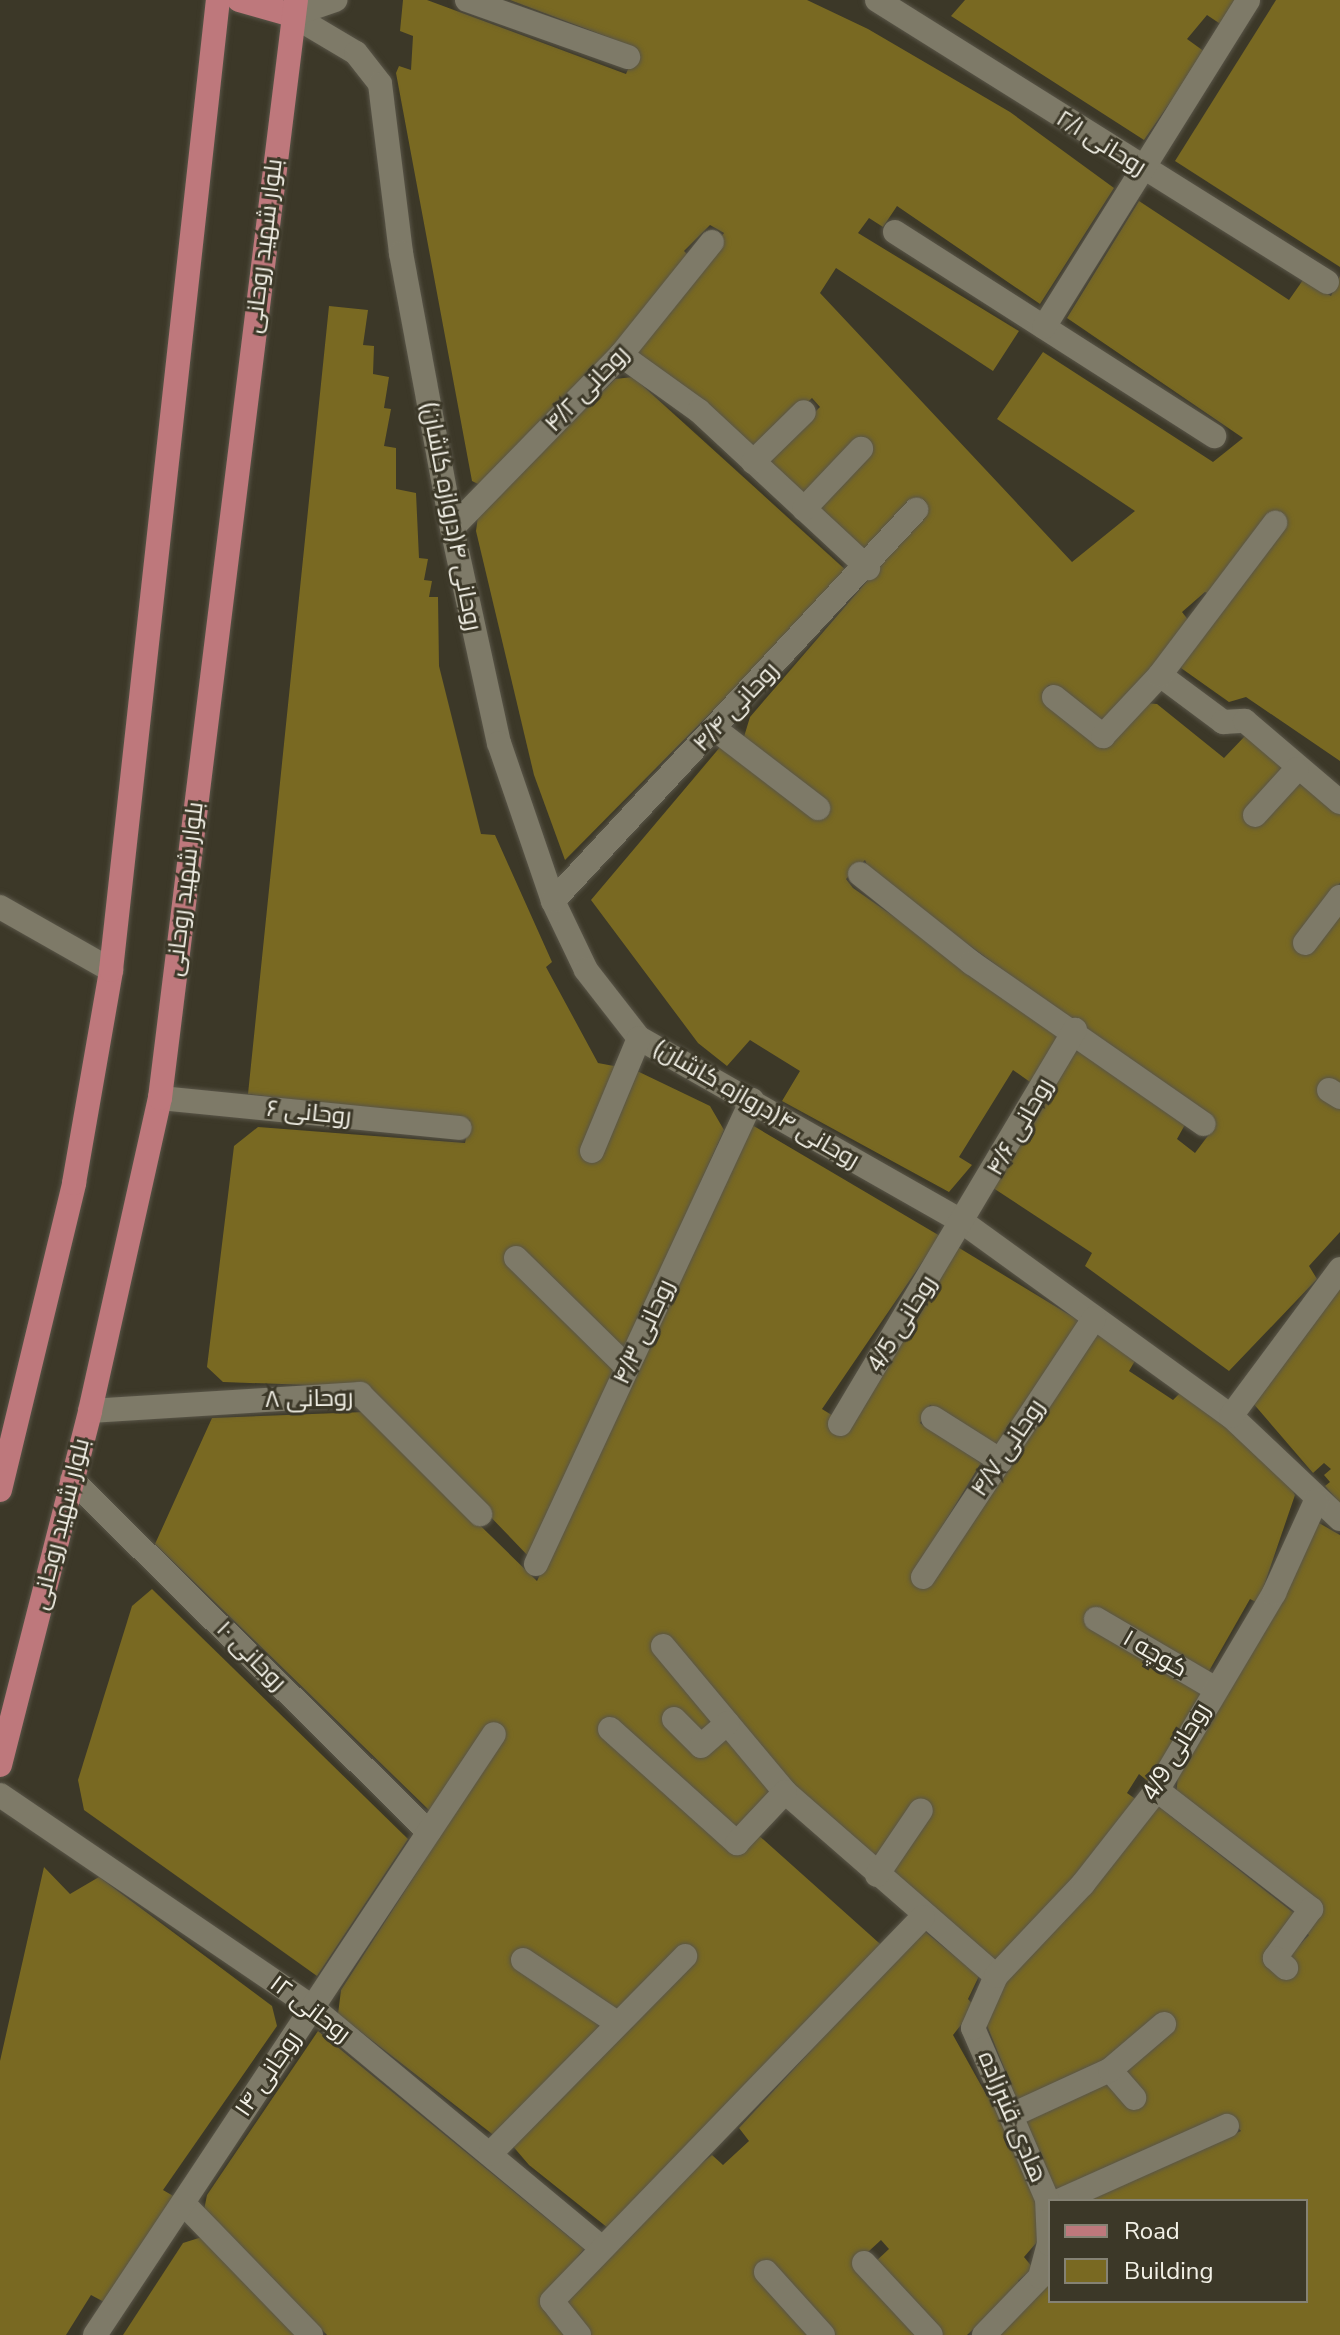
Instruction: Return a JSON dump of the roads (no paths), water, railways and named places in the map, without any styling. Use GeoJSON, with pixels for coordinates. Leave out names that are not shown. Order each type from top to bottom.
{"type":"FeatureCollection","features":[{"type":"Feature","properties":{"kind":"main road"},"geometry":{"type":"LineString","coordinates":[[0,1489],[74,1183],[111,970],[218,0]]}},
{"type":"Feature","properties":{"kind":"main road"},"geometry":{"type":"LineString","coordinates":[[239,0],[294,8]]}},
{"type":"Feature","properties":{"kind":"main road","name":"بلوار شهید روحانی"},"geometry":{"type":"LineString","coordinates":[[0,1765],[90,1411],[160,1098],[294,8]]}},
{"type":"Feature","properties":{"kind":"street"},"geometry":{"type":"LineString","coordinates":[[294,8],[335,0]]}},
{"type":"Feature","properties":{"kind":"street"},"geometry":{"type":"LineString","coordinates":[[467,0],[628,57]]}},
{"type":"Feature","properties":{"kind":"street","name":"روحانی ۲/۱"},"geometry":{"type":"LineString","coordinates":[[877,0],[1327,282]]}},
{"type":"Feature","properties":{"kind":"street"},"geometry":{"type":"LineString","coordinates":[[1044,327],[1248,0]]}},
{"type":"Feature","properties":{"kind":"street","name":"روحانی ۴(دروازه کاشان)"},"geometry":{"type":"LineString","coordinates":[[294,8],[356,53],[380,84],[401,253],[452,528],[499,743],[553,901],[586,970],[639,1038],[964,1223],[1231,1416],[1316,1501],[1340,1519]]}},
{"type":"Feature","properties":{"kind":"street"},"geometry":{"type":"LineString","coordinates":[[895,232],[1214,436]]}},
{"type":"Feature","properties":{"kind":"street","name":"روحانی ۴/۲"},"geometry":{"type":"LineString","coordinates":[[452,528],[621,355],[712,242]]}},
{"type":"Feature","properties":{"kind":"street"},"geometry":{"type":"LineString","coordinates":[[621,355],[699,411],[868,568]]}},
{"type":"Feature","properties":{"kind":"street"},"geometry":{"type":"LineString","coordinates":[[753,462],[804,412]]}},
{"type":"Feature","properties":{"kind":"street"},"geometry":{"type":"LineString","coordinates":[[804,509],[861,449]]}},
{"type":"Feature","properties":{"kind":"street","name":"روحانی ۴/۴"},"geometry":{"type":"LineString","coordinates":[[553,901],[868,568],[916,510]]}},
{"type":"Feature","properties":{"kind":"street"},"geometry":{"type":"LineString","coordinates":[[1054,697],[1103,736],[1160,675],[1275,523]]}},
{"type":"Feature","properties":{"kind":"street"},"geometry":{"type":"LineString","coordinates":[[1160,675],[1223,722],[1245,721],[1297,769],[1340,802]]}},
{"type":"Feature","properties":{"kind":"street"},"geometry":{"type":"LineString","coordinates":[[715,729],[818,808]]}},
{"type":"Feature","properties":{"kind":"street"},"geometry":{"type":"LineString","coordinates":[[1255,815],[1297,769]]}},
{"type":"Feature","properties":{"kind":"street"},"geometry":{"type":"LineString","coordinates":[[860,874],[972,963],[1075,1030],[1204,1124]]}},
{"type":"Feature","properties":{"kind":"street"},"geometry":{"type":"LineString","coordinates":[[1305,943],[1340,897]]}},
{"type":"Feature","properties":{"kind":"street"},"geometry":{"type":"LineString","coordinates":[[0,907],[111,970]]}},
{"type":"Feature","properties":{"kind":"street","name":"روحانی ۴/۶"},"geometry":{"type":"LineString","coordinates":[[964,1223],[1075,1030]]}},
{"type":"Feature","properties":{"kind":"street"},"geometry":{"type":"LineString","coordinates":[[592,1151],[639,1038]]}},
{"type":"Feature","properties":{"kind":"street","name":"روحانی ۶"},"geometry":{"type":"LineString","coordinates":[[160,1098],[459,1128]]}},
{"type":"Feature","properties":{"kind":"street","name":"روحانی ۴/۳"},"geometry":{"type":"LineString","coordinates":[[536,1564],[752,1100]]}},
{"type":"Feature","properties":{"kind":"street","name":"روحانی 4/5"},"geometry":{"type":"LineString","coordinates":[[840,1424],[964,1223]]}},
{"type":"Feature","properties":{"kind":"street"},"geometry":{"type":"LineString","coordinates":[[516,1258],[627,1367]]}},
{"type":"Feature","properties":{"kind":"street"},"geometry":{"type":"LineString","coordinates":[[1231,1416],[1340,1269]]}},
{"type":"Feature","properties":{"kind":"street","name":"روحانی ۴/۷"},"geometry":{"type":"LineString","coordinates":[[923,1577],[1094,1319]]}},
{"type":"Feature","properties":{"kind":"street","name":"روحانی ۸"},"geometry":{"type":"LineString","coordinates":[[90,1411],[360,1394],[480,1514]]}},
{"type":"Feature","properties":{"kind":"street"},"geometry":{"type":"LineString","coordinates":[[933,1418],[1001,1461]]}},
{"type":"Feature","properties":{"kind":"street","name":"روحانی ۱۰"},"geometry":{"type":"LineString","coordinates":[[72,1480],[429,1832]]}},
{"type":"Feature","properties":{"kind":"street","name":"روحانی 4/9"},"geometry":{"type":"LineString","coordinates":[[996,1976],[1083,1884],[1157,1790],[1214,1688],[1274,1593],[1316,1501]]}},
{"type":"Feature","properties":{"kind":"street","name":"کوچه ۱"},"geometry":{"type":"LineString","coordinates":[[1096,1619],[1214,1688]]}},
{"type":"Feature","properties":{"kind":"street"},"geometry":{"type":"LineString","coordinates":[[663,1646],[785,1792],[923,1917],[996,1976]]}},
{"type":"Feature","properties":{"kind":"street"},"geometry":{"type":"LineString","coordinates":[[674,1719],[701,1746],[727,1723]]}},
{"type":"Feature","properties":{"kind":"street"},"geometry":{"type":"LineString","coordinates":[[610,1729],[737,1843],[785,1792]]}},
{"type":"Feature","properties":{"kind":"street","name":"روحانی ۱۴"},"geometry":{"type":"LineString","coordinates":[[95,2335],[494,1734]]}},
{"type":"Feature","properties":{"kind":"street"},"geometry":{"type":"LineString","coordinates":[[1157,1790],[1311,1909],[1275,1958],[1286,1968]]}},
{"type":"Feature","properties":{"kind":"street","name":"روحانی ۱۲"},"geometry":{"type":"LineString","coordinates":[[0,1795],[313,2008],[601,2247]]}},
{"type":"Feature","properties":{"kind":"street"},"geometry":{"type":"LineString","coordinates":[[877,1875],[921,1810]]}},
{"type":"Feature","properties":{"kind":"street"},"geometry":{"type":"LineString","coordinates":[[579,2335],[552,2301],[923,1917]]}},
{"type":"Feature","properties":{"kind":"street"},"geometry":{"type":"LineString","coordinates":[[490,2154],[685,1956]]}},
{"type":"Feature","properties":{"kind":"street"},"geometry":{"type":"LineString","coordinates":[[523,1960],[617,2023]]}},
{"type":"Feature","properties":{"kind":"street","name":"هادی قنبرزاده"},"geometry":{"type":"LineString","coordinates":[[996,1976],[973,2028],[1050,2199]]}},
{"type":"Feature","properties":{"kind":"street"},"geometry":{"type":"LineString","coordinates":[[1012,2115],[1110,2070],[1164,2024]]}},
{"type":"Feature","properties":{"kind":"street"},"geometry":{"type":"LineString","coordinates":[[1110,2070],[1134,2098]]}},
{"type":"Feature","properties":{"kind":"street"},"geometry":{"type":"LineString","coordinates":[[1063,2199],[1227,2126]]}},
{"type":"Feature","properties":{"kind":"street"},"geometry":{"type":"LineString","coordinates":[[183,2203],[311,2335]]}},
{"type":"Feature","properties":{"kind":"street","name":"هادی قنبرزاده"},"geometry":{"type":"LineString","coordinates":[[984,2335],[1040,2277],[1048,2248]]}},
{"type":"Feature","properties":{"kind":"street"},"geometry":{"type":"LineString","coordinates":[[864,2263],[931,2335]]}},
{"type":"Feature","properties":{"kind":"street"},"geometry":{"type":"LineString","coordinates":[[766,2272],[823,2335]]}}]}
